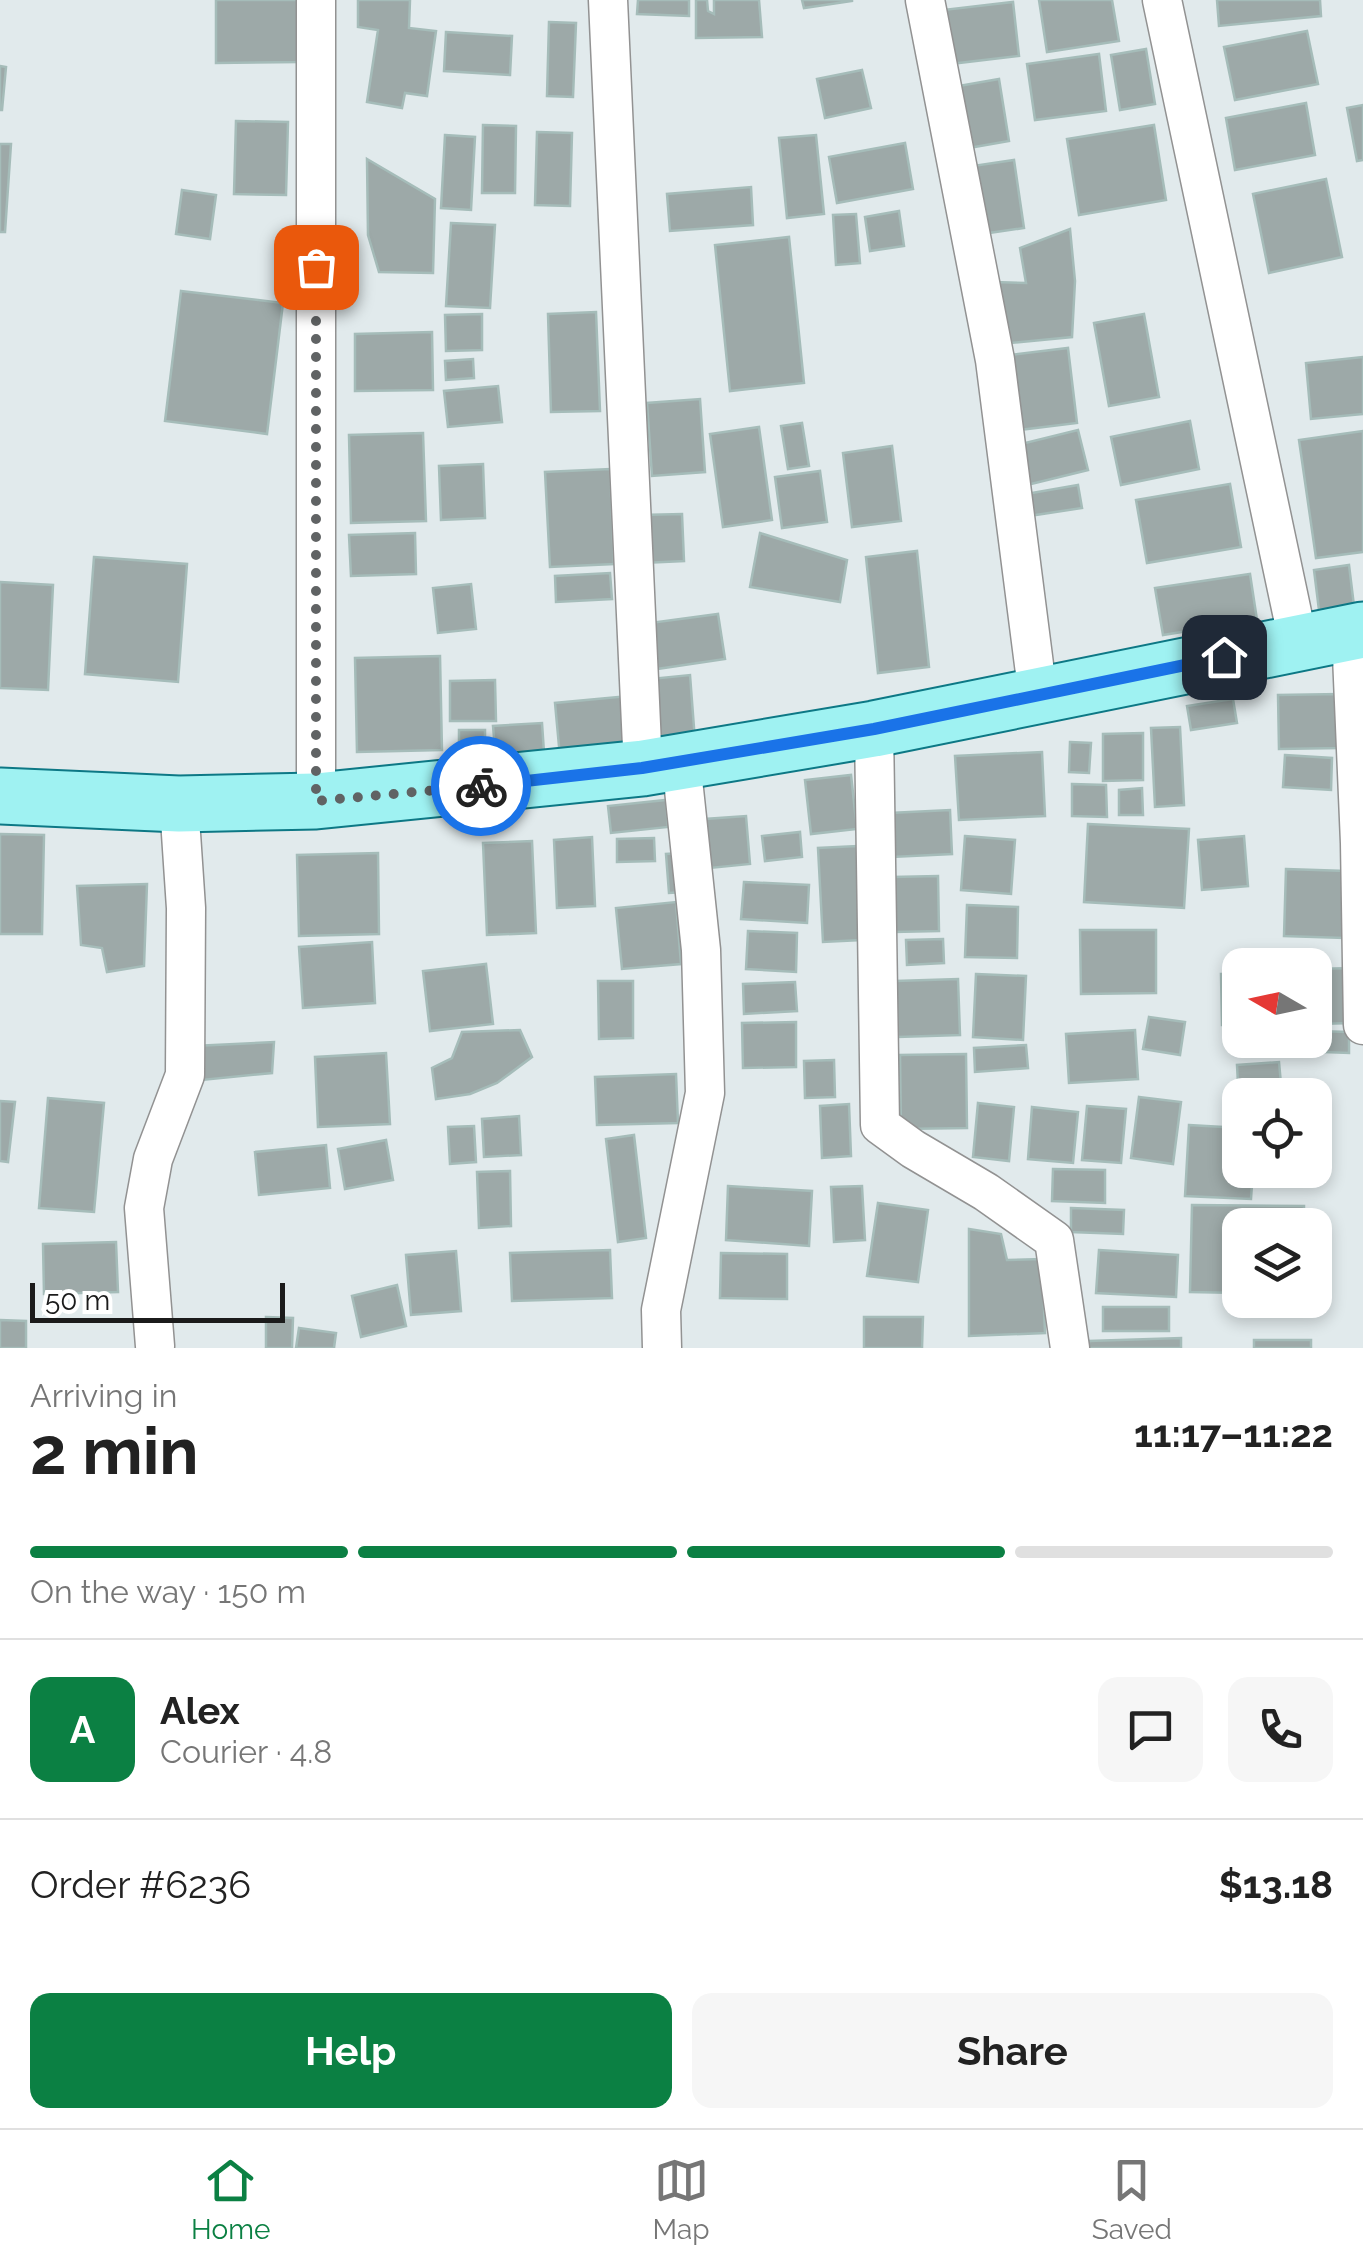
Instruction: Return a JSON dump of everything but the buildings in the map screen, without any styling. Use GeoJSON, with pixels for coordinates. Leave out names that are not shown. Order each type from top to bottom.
{"type":"FeatureCollection","features":[{"type":"Feature","properties":{"kind":"main road"},"geometry":{"type":"LineString","coordinates":[[0,796],[179,804],[316,801],[662,765],[874,729],[1357,631]]}},
{"type":"Feature","properties":{"kind":"street"},"geometry":{"type":"LineString","coordinates":[[316,0],[316,801]]}},
{"type":"Feature","properties":{"kind":"street"},"geometry":{"type":"LineString","coordinates":[[608,0],[662,765],[700,950],[705,1092],[662,1310],[662,1348]]}},
{"type":"Feature","properties":{"kind":"street"},"geometry":{"type":"LineString","coordinates":[[925,0],[995,360],[1038,696]]}},
{"type":"Feature","properties":{"kind":"street"},"geometry":{"type":"LineString","coordinates":[[1162,0],[1298,641]]}},
{"type":"Feature","properties":{"kind":"street"},"geometry":{"type":"LineString","coordinates":[[1357,631],[1363,1026]]}},
{"type":"Feature","properties":{"kind":"street"},"geometry":{"type":"LineString","coordinates":[[874,729],[880,1125],[1054,1240],[1070,1348]]}},
{"type":"Feature","properties":{"kind":"street"},"geometry":{"type":"LineString","coordinates":[[155,1346],[144,1208],[153,1159],[184,1075],[186,908],[179,804]]}},
{"type":"Feature","properties":{"kind":"way so far"},"geometry":{"type":"LineString","coordinates":[[316,267],[316,801],[481,786]]}},
{"type":"Feature","properties":{"kind":"route"},"geometry":{"type":"LineString","coordinates":[[481,786],[642,768],[874,729],[1224,657]]}}]}
